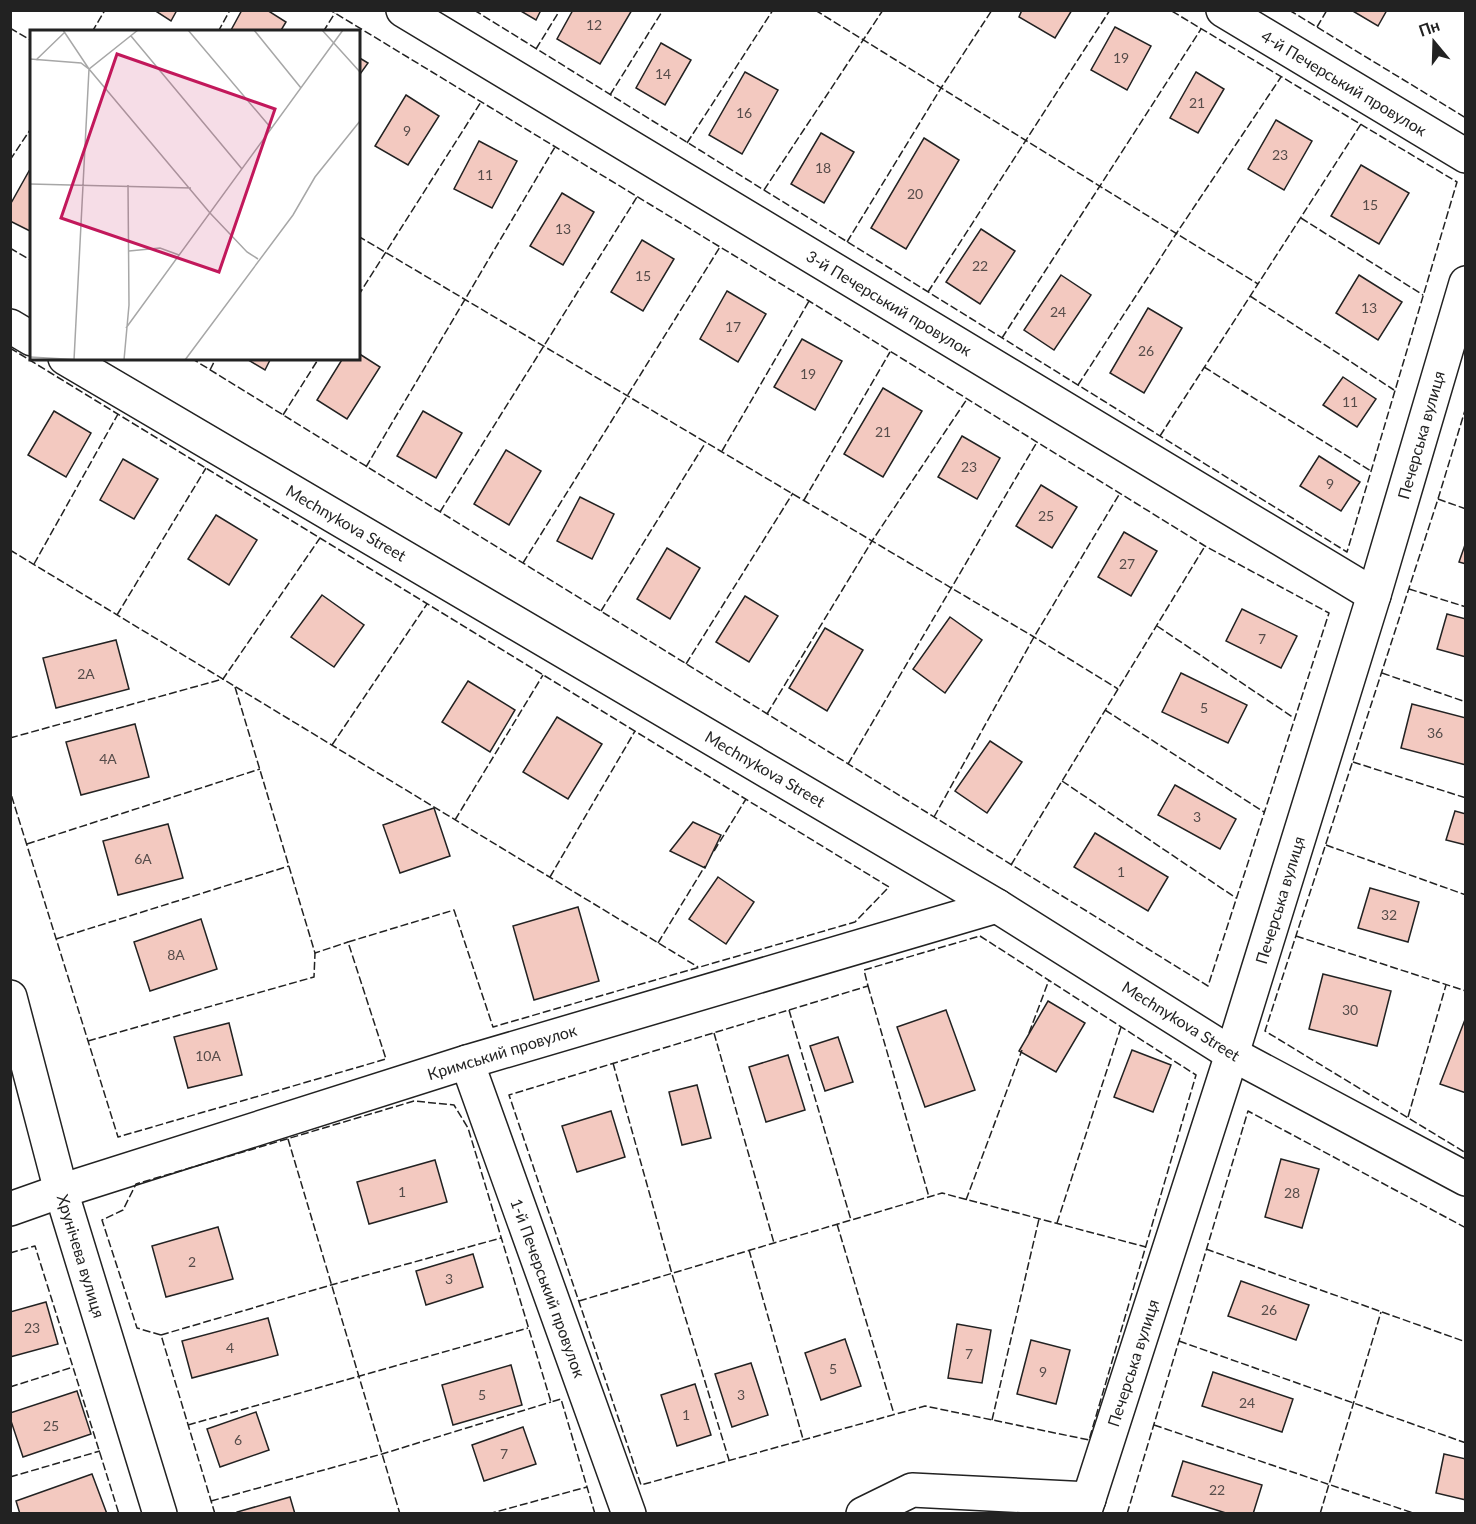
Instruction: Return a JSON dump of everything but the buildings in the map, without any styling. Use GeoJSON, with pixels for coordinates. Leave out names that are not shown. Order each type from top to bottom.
{"type":"FeatureCollection","features":[{"type":"Feature","properties":{"kind":"street","name":"3-й Печерський провулок"},"geometry":{"type":"LineString","coordinates":[[403,10],[1374,595]]}},
{"type":"Feature","properties":{"kind":"street","name":"4-й Печерський провулок"},"geometry":{"type":"LineString","coordinates":[[1222,10],[1466,156]]}},
{"type":"Feature","properties":{"kind":"street","name":"Печерська вулиця"},"geometry":{"type":"LineString","coordinates":[[1087,1506],[1232,1054],[1374,595],[1466,283]]}},
{"type":"Feature","properties":{"kind":"street"},"geometry":{"type":"LineString","coordinates":[[10,326],[30,338]]}},
{"type":"Feature","properties":{"kind":"street","name":"Mechnykova Street"},"geometry":{"type":"LineString","coordinates":[[68,360],[997,906],[1232,1054],[1466,1179]]}},
{"type":"Feature","properties":{"kind":"street","name":"Кримський провулок"},"geometry":{"type":"LineString","coordinates":[[10,1209],[467,1062],[997,906]]}},
{"type":"Feature","properties":{"kind":"street","name":"Хрунічева вулиця"},"geometry":{"type":"LineString","coordinates":[[10,997],[61,1191],[159,1514]]}},
{"type":"Feature","properties":{"kind":"street","name":"1-й Печерський провулок"},"geometry":{"type":"LineString","coordinates":[[467,1062],[629,1514]]}},
{"type":"Feature","properties":{"kind":"street"},"geometry":{"type":"LineString","coordinates":[[863,1514],[912,1490],[1087,1506]]}},
{"type":"Feature","properties":{"kind":"fence"},"geometry":{"type":"LineString","coordinates":[[93,30],[105,10]]}},
{"type":"Feature","properties":{"kind":"fence"},"geometry":{"type":"LineString","coordinates":[[219,30],[230,10]]}},
{"type":"Feature","properties":{"kind":"fence"},"geometry":{"type":"LineString","coordinates":[[194,360],[1208,986],[1329,613],[1205,546],[809,301],[330,10]]}},
{"type":"Feature","properties":{"kind":"fence"},"geometry":{"type":"LineString","coordinates":[[474,10],[1347,552],[1457,182],[1170,10]]}},
{"type":"Feature","properties":{"kind":"fence"},"geometry":{"type":"LineString","coordinates":[[536,49],[560,10]]}},
{"type":"Feature","properties":{"kind":"fence"},"geometry":{"type":"LineString","coordinates":[[610,95],[663,10]]}},
{"type":"Feature","properties":{"kind":"fence"},"geometry":{"type":"LineString","coordinates":[[687,143],[773,10]]}},
{"type":"Feature","properties":{"kind":"fence"},"geometry":{"type":"LineString","coordinates":[[815,10],[1258,284]]}},
{"type":"Feature","properties":{"kind":"fence"},"geometry":{"type":"LineString","coordinates":[[764,190],[883,10]]}},
{"type":"Feature","properties":{"kind":"fence"},"geometry":{"type":"LineString","coordinates":[[847,242],[941,88],[992,10]]}},
{"type":"Feature","properties":{"kind":"fence"},"geometry":{"type":"LineString","coordinates":[[928,292],[1110,10]]}},
{"type":"Feature","properties":{"kind":"fence"},"geometry":{"type":"LineString","coordinates":[[1289,10],[1466,118]]}},
{"type":"Feature","properties":{"kind":"fence"},"geometry":{"type":"LineString","coordinates":[[1317,27],[1327,10]]}},
{"type":"Feature","properties":{"kind":"fence"},"geometry":{"type":"LineString","coordinates":[[324,30],[335,13]]}},
{"type":"Feature","properties":{"kind":"fence"},"geometry":{"type":"LineString","coordinates":[[10,28],[30,40]]}},
{"type":"Feature","properties":{"kind":"fence"},"geometry":{"type":"LineString","coordinates":[[1002,338],[1201,29]]}},
{"type":"Feature","properties":{"kind":"fence"},"geometry":{"type":"LineString","coordinates":[[1078,385],[1281,77]]}},
{"type":"Feature","properties":{"kind":"fence"},"geometry":{"type":"LineString","coordinates":[[360,293],[481,102]]}},
{"type":"Feature","properties":{"kind":"fence"},"geometry":{"type":"LineString","coordinates":[[1160,436],[1361,124]]}},
{"type":"Feature","properties":{"kind":"fence"},"geometry":{"type":"LineString","coordinates":[[10,160],[30,130]]}},
{"type":"Feature","properties":{"kind":"fence"},"geometry":{"type":"LineString","coordinates":[[366,467],[555,147]]}},
{"type":"Feature","properties":{"kind":"fence"},"geometry":{"type":"LineString","coordinates":[[440,512],[637,197]]}},
{"type":"Feature","properties":{"kind":"fence"},"geometry":{"type":"LineString","coordinates":[[1301,218],[1423,295]]}},
{"type":"Feature","properties":{"kind":"fence"},"geometry":{"type":"LineString","coordinates":[[360,237],[1118,689]]}},
{"type":"Feature","properties":{"kind":"fence"},"geometry":{"type":"LineString","coordinates":[[523,563],[720,247]]}},
{"type":"Feature","properties":{"kind":"fence"},"geometry":{"type":"LineString","coordinates":[[10,248],[30,260]]}},
{"type":"Feature","properties":{"kind":"fence"},"geometry":{"type":"LineString","coordinates":[[1250,296],[1394,390]]}},
{"type":"Feature","properties":{"kind":"fence"},"geometry":{"type":"LineString","coordinates":[[722,451],[809,301]]}},
{"type":"Feature","properties":{"kind":"fence"},"geometry":{"type":"LineString","coordinates":[[10,348],[889,887],[855,922],[493,1027],[454,910],[348,942],[386,1059],[118,1137],[10,791]]}},
{"type":"Feature","properties":{"kind":"fence"},"geometry":{"type":"LineString","coordinates":[[804,500],[890,352]]}},
{"type":"Feature","properties":{"kind":"fence"},"geometry":{"type":"LineString","coordinates":[[210,370],[215,360]]}},
{"type":"Feature","properties":{"kind":"fence"},"geometry":{"type":"LineString","coordinates":[[283,415],[318,360]]}},
{"type":"Feature","properties":{"kind":"fence"},"geometry":{"type":"LineString","coordinates":[[1204,367],[1371,471]]}},
{"type":"Feature","properties":{"kind":"fence"},"geometry":{"type":"LineString","coordinates":[[767,714],[872,541],[967,399]]}},
{"type":"Feature","properties":{"kind":"fence"},"geometry":{"type":"LineString","coordinates":[[1466,407],[1265,1031],[1466,1153]]}},
{"type":"Feature","properties":{"kind":"fence"},"geometry":{"type":"LineString","coordinates":[[34,564],[118,414]]}},
{"type":"Feature","properties":{"kind":"fence"},"geometry":{"type":"LineString","coordinates":[[601,611],[706,442]]}},
{"type":"Feature","properties":{"kind":"fence"},"geometry":{"type":"LineString","coordinates":[[848,764],[1037,442]]}},
{"type":"Feature","properties":{"kind":"fence"},"geometry":{"type":"LineString","coordinates":[[117,615],[206,468]]}},
{"type":"Feature","properties":{"kind":"fence"},"geometry":{"type":"LineString","coordinates":[[686,664],[793,493]]}},
{"type":"Feature","properties":{"kind":"fence"},"geometry":{"type":"LineString","coordinates":[[934,817],[1034,637],[1120,493]]}},
{"type":"Feature","properties":{"kind":"fence"},"geometry":{"type":"LineString","coordinates":[[1438,499],[1466,509]]}},
{"type":"Feature","properties":{"kind":"fence"},"geometry":{"type":"LineString","coordinates":[[10,738],[223,679],[320,538]]}},
{"type":"Feature","properties":{"kind":"fence"},"geometry":{"type":"LineString","coordinates":[[1011,865],[1205,546]]}},
{"type":"Feature","properties":{"kind":"fence"},"geometry":{"type":"LineString","coordinates":[[10,550],[698,967]]}},
{"type":"Feature","properties":{"kind":"fence"},"geometry":{"type":"LineString","coordinates":[[1409,589],[1466,607]]}},
{"type":"Feature","properties":{"kind":"fence"},"geometry":{"type":"LineString","coordinates":[[332,745],[427,604]]}},
{"type":"Feature","properties":{"kind":"fence"},"geometry":{"type":"LineString","coordinates":[[1157,626],[1294,718]]}},
{"type":"Feature","properties":{"kind":"fence"},"geometry":{"type":"LineString","coordinates":[[1382,673],[1466,702]]}},
{"type":"Feature","properties":{"kind":"fence"},"geometry":{"type":"LineString","coordinates":[[455,820],[543,675]]}},
{"type":"Feature","properties":{"kind":"fence"},"geometry":{"type":"LineString","coordinates":[[235,687],[315,953],[348,942]]}},
{"type":"Feature","properties":{"kind":"fence"},"geometry":{"type":"LineString","coordinates":[[1105,710],[1264,812]]}},
{"type":"Feature","properties":{"kind":"fence"},"geometry":{"type":"LineString","coordinates":[[550,877],[635,731]]}},
{"type":"Feature","properties":{"kind":"fence"},"geometry":{"type":"LineString","coordinates":[[1353,762],[1466,798]]}},
{"type":"Feature","properties":{"kind":"fence"},"geometry":{"type":"LineString","coordinates":[[27,844],[260,769]]}},
{"type":"Feature","properties":{"kind":"fence"},"geometry":{"type":"LineString","coordinates":[[1062,781],[1236,898]]}},
{"type":"Feature","properties":{"kind":"fence"},"geometry":{"type":"LineString","coordinates":[[714,851],[746,799]]}},
{"type":"Feature","properties":{"kind":"fence"},"geometry":{"type":"LineString","coordinates":[[1326,845],[1466,895]]}},
{"type":"Feature","properties":{"kind":"fence"},"geometry":{"type":"LineString","coordinates":[[56,939],[289,866]]}},
{"type":"Feature","properties":{"kind":"fence"},"geometry":{"type":"LineString","coordinates":[[658,943],[705,866]]}},
{"type":"Feature","properties":{"kind":"fence"},"geometry":{"type":"LineString","coordinates":[[980,936],[1196,1075],[1089,1440],[925,1406],[641,1485],[509,1095],[868,986],[864,970],[980,936]]}},
{"type":"Feature","properties":{"kind":"fence"},"geometry":{"type":"LineString","coordinates":[[1296,936],[1466,991]]}},
{"type":"Feature","properties":{"kind":"fence"},"geometry":{"type":"LineString","coordinates":[[88,1041],[314,977],[315,953]]}},
{"type":"Feature","properties":{"kind":"fence"},"geometry":{"type":"LineString","coordinates":[[1029,1033],[1049,980]]}},
{"type":"Feature","properties":{"kind":"fence"},"geometry":{"type":"LineString","coordinates":[[1408,1117],[1446,985]]}},
{"type":"Feature","properties":{"kind":"fence"},"geometry":{"type":"LineString","coordinates":[[868,986],[929,1197]]}},
{"type":"Feature","properties":{"kind":"fence"},"geometry":{"type":"LineString","coordinates":[[789,1010],[851,1220]]}},
{"type":"Feature","properties":{"kind":"fence"},"geometry":{"type":"LineString","coordinates":[[1057,1223],[1121,1027]]}},
{"type":"Feature","properties":{"kind":"fence"},"geometry":{"type":"LineString","coordinates":[[714,1033],[774,1243]]}},
{"type":"Feature","properties":{"kind":"fence"},"geometry":{"type":"LineString","coordinates":[[966,1200],[1022,1050]]}},
{"type":"Feature","properties":{"kind":"fence"},"geometry":{"type":"LineString","coordinates":[[613,1063],[672,1274],[729,1460]]}},
{"type":"Feature","properties":{"kind":"fence"},"geometry":{"type":"LineString","coordinates":[[215,1514],[161,1335],[137,1328],[102,1220],[123,1210],[136,1184],[414,1101],[454,1105],[468,1128],[551,1402],[561,1399],[595,1514]]}},
{"type":"Feature","properties":{"kind":"fence"},"geometry":{"type":"LineString","coordinates":[[1127,1514],[1248,1111],[1466,1228]]}},
{"type":"Feature","properties":{"kind":"fence"},"geometry":{"type":"LineString","coordinates":[[288,1139],[400,1514]]}},
{"type":"Feature","properties":{"kind":"fence"},"geometry":{"type":"LineString","coordinates":[[10,1152],[10,1157]]}},
{"type":"Feature","properties":{"kind":"fence"},"geometry":{"type":"LineString","coordinates":[[579,1301],[942,1193],[1146,1247]]}},
{"type":"Feature","properties":{"kind":"fence"},"geometry":{"type":"LineString","coordinates":[[992,1420],[1039,1219]]}},
{"type":"Feature","properties":{"kind":"fence"},"geometry":{"type":"LineString","coordinates":[[837,1224],[894,1414]]}},
{"type":"Feature","properties":{"kind":"fence"},"geometry":{"type":"LineString","coordinates":[[161,1335],[501,1238]]}},
{"type":"Feature","properties":{"kind":"fence"},"geometry":{"type":"LineString","coordinates":[[10,1253],[35,1246],[119,1514]]}},
{"type":"Feature","properties":{"kind":"fence"},"geometry":{"type":"LineString","coordinates":[[1206,1249],[1466,1342]]}},
{"type":"Feature","properties":{"kind":"fence"},"geometry":{"type":"LineString","coordinates":[[749,1250],[803,1439]]}},
{"type":"Feature","properties":{"kind":"fence"},"geometry":{"type":"LineString","coordinates":[[1320,1514],[1381,1312]]}},
{"type":"Feature","properties":{"kind":"fence"},"geometry":{"type":"LineString","coordinates":[[188,1425],[528,1328]]}},
{"type":"Feature","properties":{"kind":"fence"},"geometry":{"type":"LineString","coordinates":[[1179,1341],[1466,1443]]}},
{"type":"Feature","properties":{"kind":"fence"},"geometry":{"type":"LineString","coordinates":[[10,1387],[73,1367]]}},
{"type":"Feature","properties":{"kind":"fence"},"geometry":{"type":"LineString","coordinates":[[211,1501],[382,1454],[551,1402]]}},
{"type":"Feature","properties":{"kind":"fence"},"geometry":{"type":"LineString","coordinates":[[1154,1425],[1416,1514]]}},
{"type":"Feature","properties":{"kind":"fence"},"geometry":{"type":"LineString","coordinates":[[10,1477],[100,1451]]}},
{"type":"Feature","properties":{"kind":"fence"},"geometry":{"type":"LineString","coordinates":[[488,1514],[587,1487]]}}]}
